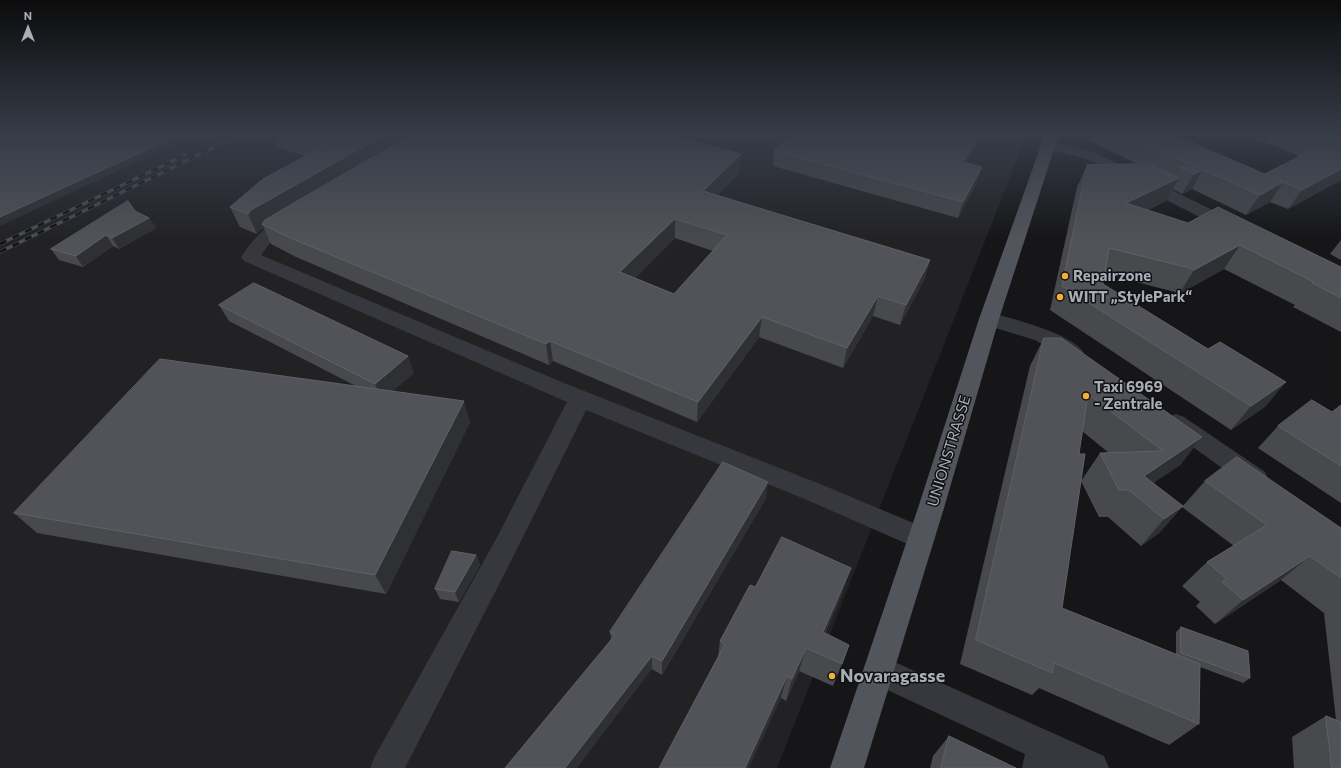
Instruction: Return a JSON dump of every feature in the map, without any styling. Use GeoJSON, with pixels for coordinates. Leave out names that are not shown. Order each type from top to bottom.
{"type":"FeatureCollection","features":[{"type":"Feature","properties":{"kind":"main road","name":"UNIONSTRASSE"},"geometry":{"type":"LineString","coordinates":[[847,768],[921,538],[989,319],[1040,170]]}},
{"type":"Feature","properties":{"kind":"street"},"geometry":{"type":"LineString","coordinates":[[1119,170],[1249,234]]}},
{"type":"Feature","properties":{"kind":"street"},"geometry":{"type":"LineString","coordinates":[[307,211],[266,235],[250,257],[580,399],[816,493],[921,538]]}},
{"type":"Feature","properties":{"kind":"street"},"geometry":{"type":"LineString","coordinates":[[989,319],[1042,335],[1063,346],[1089,364]]}},
{"type":"Feature","properties":{"kind":"street"},"geometry":{"type":"LineString","coordinates":[[387,768],[504,549],[580,399]]}},
{"type":"Feature","properties":{"kind":"street"},"geometry":{"type":"LineString","coordinates":[[1161,414],[1272,489]]}},
{"type":"Feature","properties":{"kind":"street"},"geometry":{"type":"LineString","coordinates":[[879,670],[1041,757],[1092,768]]}},
{"type":"Feature","properties":{"kind":"shaded area"},"geometry":{"type":"Polygon","coordinates":[[[0,170],[1013,170],[777,768],[0,768],[0,170]]]}},
{"type":"Feature","properties":{"kind":"building"},"geometry":{"type":"Polygon","coordinates":[[[0,170],[103,170],[0,217],[0,170]]]}},
{"type":"Feature","properties":{"kind":"building"},"geometry":{"type":"Polygon","coordinates":[[[280,170],[322,170],[251,210],[248,214],[230,207],[263,179],[280,170]]]}},
{"type":"Feature","properties":{"kind":"building"},"geometry":{"type":"Polygon","coordinates":[[[351,170],[725,170],[703,191],[930,260],[906,305],[878,296],[847,348],[762,317],[698,402],[550,341],[546,344],[288,237],[262,224],[265,220],[351,170]],[[675,219],[620,272],[674,294],[727,235],[675,219]]]}},
{"type":"Feature","properties":{"kind":"building"},"geometry":{"type":"Polygon","coordinates":[[[844,170],[980,170],[963,202],[844,170]]]}},
{"type":"Feature","properties":{"kind":"building"},"geometry":{"type":"Polygon","coordinates":[[[1086,170],[1162,170],[1179,178],[1126,203],[1188,223],[1218,207],[1341,267],[1341,298],[1312,283],[1314,282],[1240,245],[1194,270],[1109,248],[1103,284],[1208,349],[1220,342],[1286,382],[1251,406],[1062,286],[1086,170]]]}},
{"type":"Feature","properties":{"kind":"building"},"geometry":{"type":"Polygon","coordinates":[[[1184,170],[1255,170],[1283,182],[1260,195],[1203,170],[1194,174],[1184,170]]]}},
{"type":"Feature","properties":{"kind":"building"},"geometry":{"type":"Polygon","coordinates":[[[1273,170],[1339,170],[1302,190],[1265,174],[1273,170]]]}},
{"type":"Feature","properties":{"kind":"building"},"geometry":{"type":"Polygon","coordinates":[[[128,201],[135,211],[149,218],[112,238],[106,235],[76,256],[51,249],[128,201]]]}},
{"type":"Feature","properties":{"kind":"building"},"geometry":{"type":"Polygon","coordinates":[[[254,283],[408,356],[375,384],[219,305],[254,283]]]}},
{"type":"Feature","properties":{"kind":"building"},"geometry":{"type":"Polygon","coordinates":[[[1044,338],[1061,338],[1202,437],[1144,476],[1183,506],[1164,519],[1129,490],[1119,490],[1100,453],[1163,451],[1088,394],[1079,454],[1085,454],[1062,608],[1200,664],[1199,724],[1054,663],[1052,673],[976,640],[1044,338]]]}},
{"type":"Feature","properties":{"kind":"building"},"geometry":{"type":"Polygon","coordinates":[[[160,359],[464,401],[375,575],[14,513],[160,359]]]}},
{"type":"Feature","properties":{"kind":"building"},"geometry":{"type":"Polygon","coordinates":[[[1312,400],[1332,412],[1341,405],[1341,466],[1278,426],[1312,400]]]}},
{"type":"Feature","properties":{"kind":"building"},"geometry":{"type":"Polygon","coordinates":[[[1237,457],[1341,528],[1341,578],[1310,556],[1243,600],[1222,582],[1227,579],[1207,562],[1267,525],[1205,481],[1237,457]]]}},
{"type":"Feature","properties":{"kind":"building"},"geometry":{"type":"Polygon","coordinates":[[[723,462],[768,482],[662,661],[652,656],[565,768],[505,768],[615,635],[610,632],[723,462]]]}},
{"type":"Feature","properties":{"kind":"building"},"geometry":{"type":"Polygon","coordinates":[[[782,537],[851,568],[823,632],[849,645],[842,664],[806,648],[792,679],[787,676],[745,768],[659,768],[725,644],[720,641],[750,585],[755,587],[782,537]]]}},
{"type":"Feature","properties":{"kind":"building"},"geometry":{"type":"Polygon","coordinates":[[[452,551],[476,555],[455,592],[435,589],[452,551]]]}},
{"type":"Feature","properties":{"kind":"building"},"geometry":{"type":"Polygon","coordinates":[[[1181,627],[1248,651],[1250,678],[1181,653],[1181,627]]]}},
{"type":"Feature","properties":{"kind":"building"},"geometry":{"type":"Polygon","coordinates":[[[1326,716],[1341,722],[1341,768],[1332,768],[1326,716]]]}},
{"type":"Feature","properties":{"kind":"building"},"geometry":{"type":"Polygon","coordinates":[[[949,736],[1016,768],[941,768],[949,736]]]}},
{"type":"Feature","properties":{"kind":"railway"},"geometry":{"type":"LineString","coordinates":[[0,244],[154,170]]}},
{"type":"Feature","properties":{"kind":"railway"},"geometry":{"type":"LineString","coordinates":[[0,252],[168,170]]}},
{"type":"Feature","properties":{"kind":"place","name":"Repairzone"},"geometry":{"type":"Point","coordinates":[1065,276]}},
{"type":"Feature","properties":{"kind":"place","name":"WITT „StylePark“"},"geometry":{"type":"Point","coordinates":[1060,297]}},
{"type":"Feature","properties":{"kind":"place","name":"Taxi 6969 - Zentrale"},"geometry":{"type":"Point","coordinates":[1086,396]}},
{"type":"Feature","properties":{"kind":"place","name":"Novaragasse"},"geometry":{"type":"Point","coordinates":[832,676]}}]}
